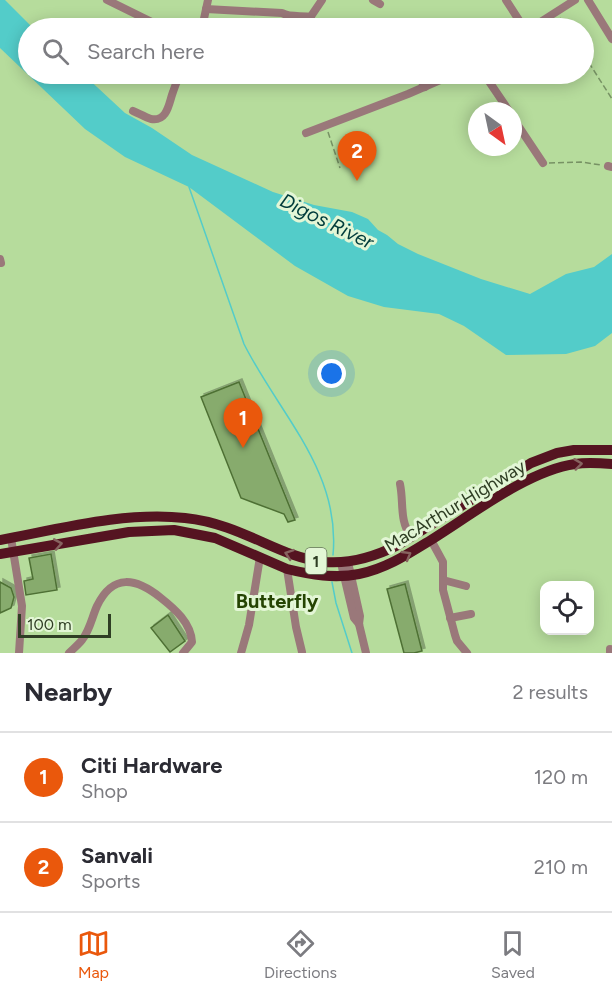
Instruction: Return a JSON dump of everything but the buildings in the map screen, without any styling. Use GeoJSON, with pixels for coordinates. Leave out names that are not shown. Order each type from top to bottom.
{"type":"FeatureCollection","features":[{"type":"Feature","properties":{"kind":"highway","name":"MacArthur Highway"},"geometry":{"type":"LineString","coordinates":[[0,540],[133,518],[186,518],[221,526],[293,556],[318,561],[344,562],[381,553],[531,463],[557,453],[574,450],[612,450]]}},
{"type":"Feature","properties":{"kind":"highway","name":"MacArthur Highway"},"geometry":{"type":"LineString","coordinates":[[0,554],[129,531],[174,530],[215,538],[287,569],[319,576],[348,576],[388,565],[521,484],[547,471],[576,464],[612,464]]}},
{"type":"Feature","properties":{"kind":"street"},"geometry":{"type":"LineString","coordinates":[[107,0],[144,18]]}},
{"type":"Feature","properties":{"kind":"street"},"geometry":{"type":"LineString","coordinates":[[204,18],[207,0]]}},
{"type":"Feature","properties":{"kind":"street"},"geometry":{"type":"LineString","coordinates":[[206,9],[311,17],[322,0]]}},
{"type":"Feature","properties":{"kind":"street"},"geometry":{"type":"LineString","coordinates":[[506,0],[518,18]]}},
{"type":"Feature","properties":{"kind":"street"},"geometry":{"type":"LineString","coordinates":[[547,18],[575,0]]}},
{"type":"Feature","properties":{"kind":"street"},"geometry":{"type":"LineString","coordinates":[[588,0],[612,39]]}},
{"type":"Feature","properties":{"kind":"street"},"geometry":{"type":"LineString","coordinates":[[133,111],[151,119],[158,119],[169,107],[176,84]]}},
{"type":"Feature","properties":{"kind":"street"},"geometry":{"type":"LineString","coordinates":[[306,133],[431,84]]}},
{"type":"Feature","properties":{"kind":"street"},"geometry":{"type":"LineString","coordinates":[[491,84],[503,102]]}},
{"type":"Feature","properties":{"kind":"street"},"geometry":{"type":"LineString","coordinates":[[522,132],[543,164]]}},
{"type":"Feature","properties":{"kind":"street"},"geometry":{"type":"LineString","coordinates":[[400,484],[402,518],[411,537]]}},
{"type":"Feature","properties":{"kind":"street"},"geometry":{"type":"LineString","coordinates":[[12,538],[22,614],[20,653]]}},
{"type":"Feature","properties":{"kind":"street"},"geometry":{"type":"LineString","coordinates":[[431,540],[443,562],[443,590],[450,618],[458,641],[467,653]]}},
{"type":"Feature","properties":{"kind":"street"},"geometry":{"type":"LineString","coordinates":[[241,653],[249,625],[260,557]]}},
{"type":"Feature","properties":{"kind":"street"},"geometry":{"type":"LineString","coordinates":[[344,562],[354,618],[359,624],[366,653]]}},
{"type":"Feature","properties":{"kind":"street"},"geometry":{"type":"LineString","coordinates":[[287,569],[302,652]]}},
{"type":"Feature","properties":{"kind":"street"},"geometry":{"type":"LineString","coordinates":[[69,653],[82,640],[104,594],[117,583],[126,580],[154,592],[183,619],[192,636],[192,642],[183,653]]}},
{"type":"Feature","properties":{"kind":"street"},"geometry":{"type":"LineString","coordinates":[[443,580],[466,586]]}},
{"type":"Feature","properties":{"kind":"street"},"geometry":{"type":"LineString","coordinates":[[450,618],[471,614]]}},
{"type":"Feature","properties":{"kind":"path"},"geometry":{"type":"LineString","coordinates":[[556,12],[560,18]]}},
{"type":"Feature","properties":{"kind":"path"},"geometry":{"type":"LineString","coordinates":[[594,71],[612,99]]}},
{"type":"Feature","properties":{"kind":"path"},"geometry":{"type":"LineString","coordinates":[[325,125],[340,168]]}},
{"type":"Feature","properties":{"kind":"path"},"geometry":{"type":"LineString","coordinates":[[543,164],[581,162],[610,167]]}},
{"type":"Feature","properties":{"kind":"water"},"geometry":{"type":"Polygon","coordinates":[[[0,0],[5,0],[23,18],[18,18],[18,65],[0,48],[0,0]]]}},
{"type":"Feature","properties":{"kind":"water","name":"Digos River"},"geometry":{"type":"Polygon","coordinates":[[[38,84],[94,84],[125,113],[192,155],[273,192],[314,205],[352,212],[368,219],[378,230],[398,244],[418,254],[481,279],[530,294],[566,274],[594,267],[612,254],[612,333],[595,346],[566,354],[506,355],[464,326],[439,314],[384,307],[348,296],[295,266],[189,187],[125,157],[85,129],[38,84]]]}},
{"type":"Feature","properties":{"kind":"waterway"},"geometry":{"type":"LineString","coordinates":[[189,187],[244,344],[305,444],[318,470],[327,496],[333,525],[333,555]]}},
{"type":"Feature","properties":{"kind":"waterway"},"geometry":{"type":"LineString","coordinates":[[332,582],[336,603],[352,653]]}},
{"type":"Feature","properties":{"kind":"place","name":"Sanvali"},"geometry":{"type":"Point","coordinates":[357,181]}},
{"type":"Feature","properties":{"kind":"place","name":"Citi Hardware"},"geometry":{"type":"Point","coordinates":[243,448]}},
{"type":"Feature","properties":{"kind":"district","name":"Butterfly"},"geometry":{"type":"Point","coordinates":[277,601]}}]}
